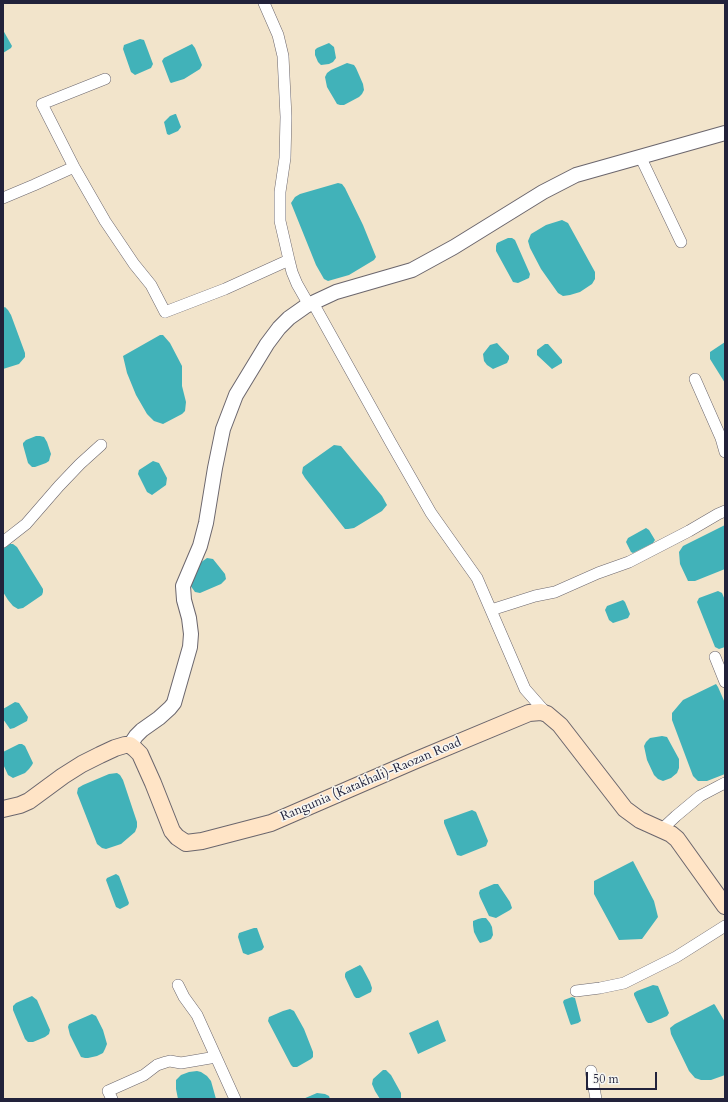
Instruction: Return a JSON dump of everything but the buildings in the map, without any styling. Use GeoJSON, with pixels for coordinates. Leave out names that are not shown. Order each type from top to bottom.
{"type":"FeatureCollection","features":[{"type":"Feature","properties":{"kind":"main road","name":"Rangunia (Katakhali)-Raozan Road"},"geometry":{"type":"LineString","coordinates":[[130,745],[140,754],[172,831],[177,837],[186,843],[202,841],[271,823],[529,713],[542,712],[548,714]]}},
{"type":"Feature","properties":{"kind":"main road"},"geometry":{"type":"LineString","coordinates":[[548,714],[560,724],[625,809],[640,820],[671,834],[683,847],[725,906]]}},
{"type":"Feature","properties":{"kind":"main road"},"geometry":{"type":"LineString","coordinates":[[3,809],[29,801],[62,776],[82,764],[116,748],[130,745]]}},
{"type":"Feature","properties":{"kind":"street"},"geometry":{"type":"LineString","coordinates":[[264,3],[278,35],[283,56],[286,117],[285,158],[280,192],[280,222],[292,272],[297,284],[311,304],[431,513],[477,578],[525,689],[548,714]]}},
{"type":"Feature","properties":{"kind":"street"},"geometry":{"type":"LineString","coordinates":[[105,79],[42,104],[74,167],[104,221],[134,264],[151,285],[165,312],[225,289],[289,260]]}},
{"type":"Feature","properties":{"kind":"street"},"geometry":{"type":"LineString","coordinates":[[130,745],[142,730],[159,718],[174,703],[190,647],[189,618],[184,600],[183,586],[200,546],[206,523],[223,429],[236,395],[279,328],[289,318],[311,304],[336,292],[412,270],[454,247],[543,192],[576,175],[725,133]]}},
{"type":"Feature","properties":{"kind":"street"},"geometry":{"type":"LineString","coordinates":[[640,156],[681,242]]}},
{"type":"Feature","properties":{"kind":"street"},"geometry":{"type":"LineString","coordinates":[[3,198],[74,167]]}},
{"type":"Feature","properties":{"kind":"street"},"geometry":{"type":"LineString","coordinates":[[695,379],[721,438],[725,452]]}},
{"type":"Feature","properties":{"kind":"street"},"geometry":{"type":"LineString","coordinates":[[3,542],[26,524],[59,486],[101,445]]}},
{"type":"Feature","properties":{"kind":"street"},"geometry":{"type":"LineString","coordinates":[[491,610],[534,596],[555,592],[598,573],[629,562],[690,531],[725,511]]}},
{"type":"Feature","properties":{"kind":"street"},"geometry":{"type":"LineString","coordinates":[[715,657],[725,682]]}},
{"type":"Feature","properties":{"kind":"street"},"geometry":{"type":"LineString","coordinates":[[661,830],[700,796],[725,783]]}},
{"type":"Feature","properties":{"kind":"street"},"geometry":{"type":"LineString","coordinates":[[576,991],[624,983],[676,957],[725,926]]}},
{"type":"Feature","properties":{"kind":"street"},"geometry":{"type":"LineString","coordinates":[[178,986],[197,1015],[235,1099]]}},
{"type":"Feature","properties":{"kind":"street"},"geometry":{"type":"LineString","coordinates":[[112,1099],[108,1091],[144,1075],[157,1065],[170,1061],[180,1063],[216,1057]]}},
{"type":"Feature","properties":{"kind":"street"},"geometry":{"type":"LineString","coordinates":[[591,1071],[596,1099]]}},
{"type":"Feature","properties":{"kind":"water"},"geometry":{"type":"Polygon","coordinates":[[[3,30],[12,46],[3,53],[3,30]]]}},
{"type":"Feature","properties":{"kind":"water"},"geometry":{"type":"Polygon","coordinates":[[[140,39],[144,40],[153,64],[151,68],[135,75],[131,72],[123,49],[124,45],[140,39]]]}},
{"type":"Feature","properties":{"kind":"water"},"geometry":{"type":"Polygon","coordinates":[[[329,43],[334,47],[336,58],[329,64],[321,65],[315,55],[315,50],[329,43]]]}},
{"type":"Feature","properties":{"kind":"water"},"geometry":{"type":"Polygon","coordinates":[[[192,44],[202,65],[200,69],[184,79],[171,83],[162,61],[164,58],[192,44]]]}},
{"type":"Feature","properties":{"kind":"water"},"geometry":{"type":"Polygon","coordinates":[[[347,63],[354,65],[356,68],[364,90],[359,97],[344,105],[340,105],[337,104],[327,87],[325,77],[331,70],[347,63]]]}},
{"type":"Feature","properties":{"kind":"water"},"geometry":{"type":"Polygon","coordinates":[[[175,114],[181,127],[178,131],[169,135],[167,134],[164,122],[170,116],[175,114]]]}},
{"type":"Feature","properties":{"kind":"water"},"geometry":{"type":"Polygon","coordinates":[[[338,183],[342,184],[345,188],[363,225],[376,257],[374,260],[349,275],[328,281],[324,279],[316,265],[291,203],[295,197],[300,194],[338,183]]]}},
{"type":"Feature","properties":{"kind":"water"},"geometry":{"type":"Polygon","coordinates":[[[562,220],[568,223],[595,272],[595,279],[592,284],[580,292],[563,296],[558,293],[541,269],[528,241],[531,234],[546,225],[562,220]]]}},
{"type":"Feature","properties":{"kind":"water"},"geometry":{"type":"Polygon","coordinates":[[[508,238],[515,240],[530,274],[529,278],[518,283],[513,282],[496,251],[497,243],[508,238]]]}},
{"type":"Feature","properties":{"kind":"water"},"geometry":{"type":"Polygon","coordinates":[[[5,307],[11,315],[25,353],[25,357],[19,364],[3,369],[3,308],[5,307]]]}},
{"type":"Feature","properties":{"kind":"water"},"geometry":{"type":"Polygon","coordinates":[[[160,335],[163,335],[170,343],[182,366],[182,386],[186,402],[185,411],[182,414],[163,424],[154,421],[147,414],[136,395],[127,373],[123,356],[160,335]]]}},
{"type":"Feature","properties":{"kind":"water"},"geometry":{"type":"Polygon","coordinates":[[[725,342],[725,383],[710,359],[710,352],[725,342]]]}},
{"type":"Feature","properties":{"kind":"water"},"geometry":{"type":"Polygon","coordinates":[[[497,343],[509,356],[509,359],[507,363],[493,369],[484,361],[483,354],[490,345],[497,343]]]}},
{"type":"Feature","properties":{"kind":"water"},"geometry":{"type":"Polygon","coordinates":[[[545,344],[548,344],[562,360],[562,363],[552,369],[537,355],[537,350],[545,344]]]}},
{"type":"Feature","properties":{"kind":"water"},"geometry":{"type":"Polygon","coordinates":[[[36,436],[44,437],[51,454],[49,461],[32,467],[28,463],[23,443],[26,440],[36,436]]]}},
{"type":"Feature","properties":{"kind":"water"},"geometry":{"type":"Polygon","coordinates":[[[334,445],[341,446],[382,496],[387,505],[382,511],[354,528],[345,529],[302,473],[303,467],[334,445]]]}},
{"type":"Feature","properties":{"kind":"water"},"geometry":{"type":"Polygon","coordinates":[[[153,461],[159,463],[167,478],[166,485],[152,495],[147,492],[138,474],[139,470],[153,461]]]}},
{"type":"Feature","properties":{"kind":"water"},"geometry":{"type":"Polygon","coordinates":[[[725,525],[725,569],[695,581],[688,581],[680,564],[679,552],[683,546],[725,525]]]}},
{"type":"Feature","properties":{"kind":"water"},"geometry":{"type":"Polygon","coordinates":[[[646,528],[655,540],[653,543],[633,553],[631,552],[626,542],[628,538],[646,528]]]}},
{"type":"Feature","properties":{"kind":"water"},"geometry":{"type":"Polygon","coordinates":[[[10,544],[17,547],[43,589],[42,595],[23,608],[18,609],[13,606],[3,592],[3,549],[10,544]]]}},
{"type":"Feature","properties":{"kind":"water"},"geometry":{"type":"Polygon","coordinates":[[[207,558],[213,559],[225,574],[226,579],[221,584],[200,593],[195,592],[190,585],[200,563],[207,558]]]}},
{"type":"Feature","properties":{"kind":"water"},"geometry":{"type":"Polygon","coordinates":[[[718,591],[722,593],[725,600],[725,647],[719,649],[715,647],[697,602],[699,598],[718,591]]]}},
{"type":"Feature","properties":{"kind":"water"},"geometry":{"type":"Polygon","coordinates":[[[623,600],[630,614],[628,618],[613,623],[609,620],[605,610],[607,606],[623,600]]]}},
{"type":"Feature","properties":{"kind":"water"},"geometry":{"type":"Polygon","coordinates":[[[716,684],[725,703],[725,774],[707,781],[698,781],[693,776],[672,720],[672,713],[683,700],[716,684]]]}},
{"type":"Feature","properties":{"kind":"water"},"geometry":{"type":"Polygon","coordinates":[[[15,702],[19,703],[28,717],[27,721],[10,729],[3,719],[3,709],[15,702]]]}},
{"type":"Feature","properties":{"kind":"water"},"geometry":{"type":"Polygon","coordinates":[[[662,736],[667,737],[679,759],[679,768],[677,773],[671,778],[663,781],[654,775],[647,760],[644,746],[650,738],[662,736]]]}},
{"type":"Feature","properties":{"kind":"water"},"geometry":{"type":"Polygon","coordinates":[[[19,744],[25,746],[33,763],[25,773],[13,778],[8,775],[3,764],[3,752],[19,744]]]}},
{"type":"Feature","properties":{"kind":"water"},"geometry":{"type":"Polygon","coordinates":[[[117,773],[123,780],[137,822],[137,827],[135,832],[121,844],[106,849],[97,844],[77,793],[78,788],[83,785],[109,774],[117,773]]]}},
{"type":"Feature","properties":{"kind":"water"},"geometry":{"type":"Polygon","coordinates":[[[472,810],[476,812],[488,841],[486,846],[461,856],[457,855],[444,820],[472,810]]]}},
{"type":"Feature","properties":{"kind":"water"},"geometry":{"type":"Polygon","coordinates":[[[633,861],[654,901],[658,917],[642,939],[619,940],[594,894],[594,881],[633,861]]]}},
{"type":"Feature","properties":{"kind":"water"},"geometry":{"type":"Polygon","coordinates":[[[116,874],[119,876],[129,903],[120,909],[116,907],[106,880],[107,878],[116,874]]]}},
{"type":"Feature","properties":{"kind":"water"},"geometry":{"type":"Polygon","coordinates":[[[494,884],[498,884],[510,902],[512,908],[496,918],[489,916],[479,893],[480,890],[494,884]]]}},
{"type":"Feature","properties":{"kind":"water"},"geometry":{"type":"Polygon","coordinates":[[[486,918],[490,923],[493,935],[491,939],[480,943],[474,932],[473,921],[486,918]]]}},
{"type":"Feature","properties":{"kind":"water"},"geometry":{"type":"Polygon","coordinates":[[[257,928],[264,947],[262,950],[248,955],[243,953],[238,937],[239,933],[257,928]]]}},
{"type":"Feature","properties":{"kind":"water"},"geometry":{"type":"Polygon","coordinates":[[[360,965],[372,988],[371,992],[356,998],[345,977],[345,974],[346,972],[360,965]]]}},
{"type":"Feature","properties":{"kind":"water"},"geometry":{"type":"Polygon","coordinates":[[[653,985],[658,986],[669,1013],[667,1016],[648,1023],[634,993],[653,985]]]}},
{"type":"Feature","properties":{"kind":"water"},"geometry":{"type":"Polygon","coordinates":[[[32,996],[37,1000],[50,1030],[49,1034],[45,1037],[33,1042],[28,1042],[25,1039],[13,1010],[13,1006],[16,1003],[32,996]]]}},
{"type":"Feature","properties":{"kind":"water"},"geometry":{"type":"Polygon","coordinates":[[[572,997],[575,998],[581,1021],[571,1025],[563,1002],[564,1000],[572,997]]]}},
{"type":"Feature","properties":{"kind":"water"},"geometry":{"type":"Polygon","coordinates":[[[714,1004],[725,1022],[725,1075],[711,1080],[701,1080],[695,1078],[689,1071],[671,1034],[670,1028],[714,1004]]]}},
{"type":"Feature","properties":{"kind":"water"},"geometry":{"type":"Polygon","coordinates":[[[290,1009],[294,1011],[304,1029],[313,1052],[313,1057],[311,1059],[297,1067],[293,1067],[291,1065],[268,1021],[269,1017],[290,1009]]]}},
{"type":"Feature","properties":{"kind":"water"},"geometry":{"type":"Polygon","coordinates":[[[92,1014],[96,1016],[103,1030],[107,1044],[103,1053],[97,1056],[85,1058],[81,1057],[70,1035],[68,1027],[69,1024],[92,1014]]]}},
{"type":"Feature","properties":{"kind":"water"},"geometry":{"type":"Polygon","coordinates":[[[438,1020],[446,1041],[418,1054],[409,1033],[438,1020]]]}},
{"type":"Feature","properties":{"kind":"water"},"geometry":{"type":"Polygon","coordinates":[[[383,1070],[386,1070],[391,1075],[401,1093],[401,1099],[380,1099],[375,1091],[372,1084],[373,1079],[383,1070]]]}},
{"type":"Feature","properties":{"kind":"water"},"geometry":{"type":"Polygon","coordinates":[[[197,1071],[207,1076],[211,1081],[216,1099],[178,1099],[176,1080],[181,1075],[197,1071]]]}},
{"type":"Feature","properties":{"kind":"water"},"geometry":{"type":"Polygon","coordinates":[[[317,1093],[325,1094],[329,1096],[330,1099],[303,1099],[317,1093]]]}}]}
